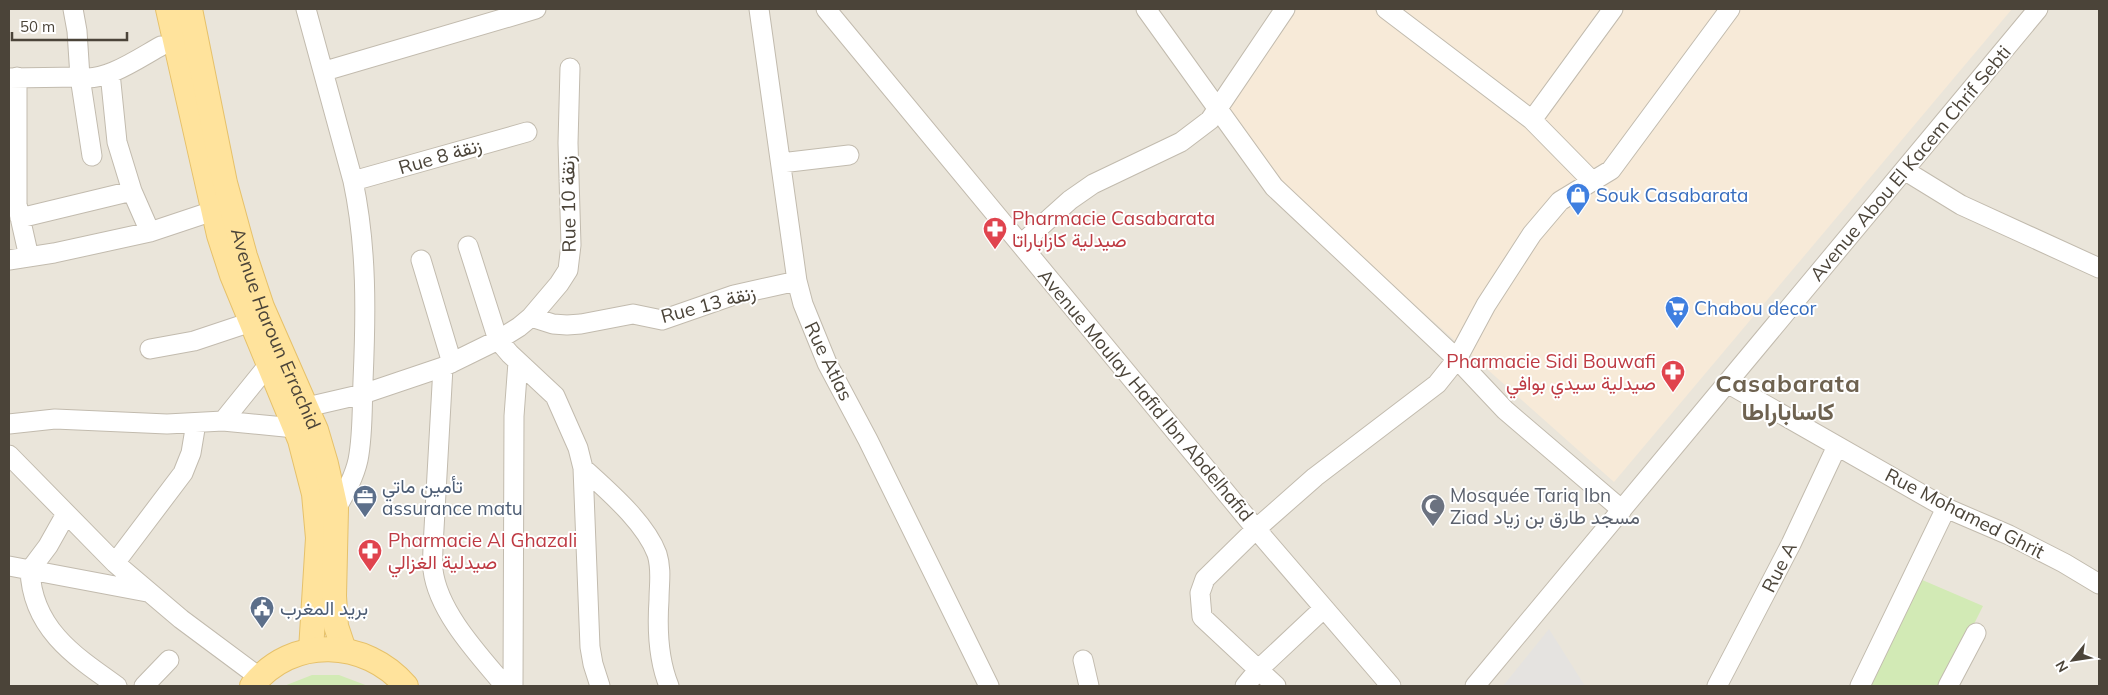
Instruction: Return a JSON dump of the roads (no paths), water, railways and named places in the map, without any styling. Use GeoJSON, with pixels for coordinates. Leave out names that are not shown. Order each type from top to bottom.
{"type":"FeatureCollection","features":[{"type":"Feature","properties":{"kind":"main road","name":"Avenue Haroun Errachid"},"geometry":{"type":"LineString","coordinates":[[168,9],[213,211],[232,274],[300,440],[317,511],[318,538],[311,650]]}},
{"type":"Feature","properties":{"kind":"main road","name":"Avenue Haroun Errachid"},"geometry":{"type":"LineString","coordinates":[[190,9],[237,231],[262,307],[316,430],[336,509],[334,596],[336,626],[344,650]]}},
{"type":"Feature","properties":{"kind":"main road"},"geometry":{"type":"LineString","coordinates":[[256,682],[283,660],[311,650],[344,650],[372,658],[395,674],[406,686]]}},
{"type":"Feature","properties":{"kind":"street"},"geometry":{"type":"LineString","coordinates":[[73,9],[77,31],[80,77],[92,156]]}},
{"type":"Feature","properties":{"kind":"street"},"geometry":{"type":"LineString","coordinates":[[306,9],[325,71],[353,180],[359,209],[366,275],[363,394],[358,459],[350,485],[336,509]]}},
{"type":"Feature","properties":{"kind":"street"},"geometry":{"type":"LineString","coordinates":[[325,71],[536,9]]}},
{"type":"Feature","properties":{"kind":"street","name":"Rue Atlas"},"geometry":{"type":"LineString","coordinates":[[759,9],[797,281],[803,304],[827,363],[868,440],[989,686]]}},
{"type":"Feature","properties":{"kind":"street","name":"Avenue Moulay Hafid Ibn Abdelhafid"},"geometry":{"type":"LineString","coordinates":[[826,9],[1256,529],[1391,686]]}},
{"type":"Feature","properties":{"kind":"street"},"geometry":{"type":"LineString","coordinates":[[1146,9],[1274,187],[1457,359],[1505,410],[1622,510]]}},
{"type":"Feature","properties":{"kind":"street"},"geometry":{"type":"LineString","coordinates":[[1021,244],[1078,194],[1102,180],[1181,142],[1210,120],[1285,9]]}},
{"type":"Feature","properties":{"kind":"street"},"geometry":{"type":"LineString","coordinates":[[1386,9],[1532,120],[1592,181]]}},
{"type":"Feature","properties":{"kind":"street"},"geometry":{"type":"LineString","coordinates":[[1532,120],[1614,9]]}},
{"type":"Feature","properties":{"kind":"street"},"geometry":{"type":"LineString","coordinates":[[1276,686],[1202,617],[1200,593],[1205,579],[1256,529],[1315,477],[1437,384],[1457,359],[1486,305],[1532,234],[1560,201],[1611,170],[1730,9]]}},
{"type":"Feature","properties":{"kind":"street","name":"Avenue Abou El Kacem Chrif Sebti"},"geometry":{"type":"LineString","coordinates":[[1475,686],[2038,9]]}},
{"type":"Feature","properties":{"kind":"street"},"geometry":{"type":"LineString","coordinates":[[29,258],[20,218],[17,191],[13,78],[47,79],[80,77],[93,79],[110,73],[160,46]]}},
{"type":"Feature","properties":{"kind":"street","name":"Rue 10 زنقة"},"geometry":{"type":"LineString","coordinates":[[306,407],[363,394],[448,365],[498,340],[531,317],[563,279],[569,263],[571,245],[568,143],[570,68]]}},
{"type":"Feature","properties":{"kind":"street"},"geometry":{"type":"LineString","coordinates":[[110,73],[117,142],[132,191],[150,232]]}},
{"type":"Feature","properties":{"kind":"street","name":"Rue 8 زنقة"},"geometry":{"type":"LineString","coordinates":[[353,180],[527,132]]}},
{"type":"Feature","properties":{"kind":"street"},"geometry":{"type":"LineString","coordinates":[[781,162],[849,155]]}},
{"type":"Feature","properties":{"kind":"street"},"geometry":{"type":"LineString","coordinates":[[1904,170],[1962,205],[2099,268]]}},
{"type":"Feature","properties":{"kind":"street"},"geometry":{"type":"LineString","coordinates":[[20,218],[132,191]]}},
{"type":"Feature","properties":{"kind":"street"},"geometry":{"type":"LineString","coordinates":[[9,260],[29,258],[150,232],[213,211]]}},
{"type":"Feature","properties":{"kind":"street"},"geometry":{"type":"LineString","coordinates":[[468,246],[498,340],[558,400],[578,448],[583,468],[590,647],[592,664],[600,686]]}},
{"type":"Feature","properties":{"kind":"street"},"geometry":{"type":"LineString","coordinates":[[421,260],[448,365],[433,547],[433,570],[440,593],[456,624],[505,686]]}},
{"type":"Feature","properties":{"kind":"street","name":"Rue 13 زنقة"},"geometry":{"type":"LineString","coordinates":[[531,317],[553,324],[581,324],[629,314],[662,320],[734,295],[797,281]]}},
{"type":"Feature","properties":{"kind":"street"},"geometry":{"type":"LineString","coordinates":[[150,350],[194,341],[251,322]]}},
{"type":"Feature","properties":{"kind":"street"},"geometry":{"type":"LineString","coordinates":[[512,686],[514,416],[518,362]]}},
{"type":"Feature","properties":{"kind":"street"},"geometry":{"type":"LineString","coordinates":[[223,421],[269,364]]}},
{"type":"Feature","properties":{"kind":"street","name":"Rue Mohamed Ghrit"},"geometry":{"type":"LineString","coordinates":[[1727,383],[1946,508],[2009,535],[2064,563],[2099,584]]}},
{"type":"Feature","properties":{"kind":"street"},"geometry":{"type":"LineString","coordinates":[[9,424],[55,419],[196,423],[223,421],[295,428]]}},
{"type":"Feature","properties":{"kind":"street"},"geometry":{"type":"LineString","coordinates":[[115,563],[183,473],[189,459],[196,423]]}},
{"type":"Feature","properties":{"kind":"street","name":"Rue A"},"geometry":{"type":"LineString","coordinates":[[1717,686],[1791,544],[1837,446]]}},
{"type":"Feature","properties":{"kind":"street"},"geometry":{"type":"LineString","coordinates":[[9,455],[115,563],[256,682]]}},
{"type":"Feature","properties":{"kind":"street"},"geometry":{"type":"LineString","coordinates":[[583,468],[638,523],[651,542],[657,556],[660,578],[658,632],[660,658],[669,686]]}},
{"type":"Feature","properties":{"kind":"street"},"geometry":{"type":"LineString","coordinates":[[1860,686],[1946,508]]}},
{"type":"Feature","properties":{"kind":"street"},"geometry":{"type":"LineString","coordinates":[[66,514],[48,546],[30,570],[31,582],[35,598],[57,639],[107,684]]}},
{"type":"Feature","properties":{"kind":"street"},"geometry":{"type":"LineString","coordinates":[[9,566],[148,592]]}},
{"type":"Feature","properties":{"kind":"street"},"geometry":{"type":"LineString","coordinates":[[1245,686],[1259,669],[1323,609]]}},
{"type":"Feature","properties":{"kind":"street"},"geometry":{"type":"LineString","coordinates":[[1948,686],[1976,633]]}},
{"type":"Feature","properties":{"kind":"street"},"geometry":{"type":"LineString","coordinates":[[144,686],[169,660]]}},
{"type":"Feature","properties":{"kind":"street"},"geometry":{"type":"LineString","coordinates":[[1082,660],[1088,686]]}},
{"type":"Feature","properties":{"kind":"place","name":"Souk Casabarata"},"geometry":{"type":"Point","coordinates":[1578,216]}},
{"type":"Feature","properties":{"kind":"place","name":"Pharmacie Casabarata صيدلية كازاباراتا"},"geometry":{"type":"Point","coordinates":[995,250]}},
{"type":"Feature","properties":{"kind":"place","name":"Chabou decor"},"geometry":{"type":"Point","coordinates":[1677,329]}},
{"type":"Feature","properties":{"kind":"place","name":"Pharmacie Sidi Bouwafi صيدلية سيدي بوافي"},"geometry":{"type":"Point","coordinates":[1673,393]}},
{"type":"Feature","properties":{"kind":"place","name":"تأمين ماتي assurance matu"},"geometry":{"type":"Point","coordinates":[365,518]}},
{"type":"Feature","properties":{"kind":"place","name":"Mosquée Tariq Ibn Ziad مسجد طارق بن زياد"},"geometry":{"type":"Point","coordinates":[1433,527]}},
{"type":"Feature","properties":{"kind":"place","name":"Pharmacie Al Ghazali صيدلية الغزالي"},"geometry":{"type":"Point","coordinates":[370,572]}},
{"type":"Feature","properties":{"kind":"place","name":"بريد المغرب"},"geometry":{"type":"Point","coordinates":[262,629]}},
{"type":"Feature","properties":{"kind":"district","name":"Casabarata كاساباراطا"},"geometry":{"type":"Point","coordinates":[1788,397]}}]}
